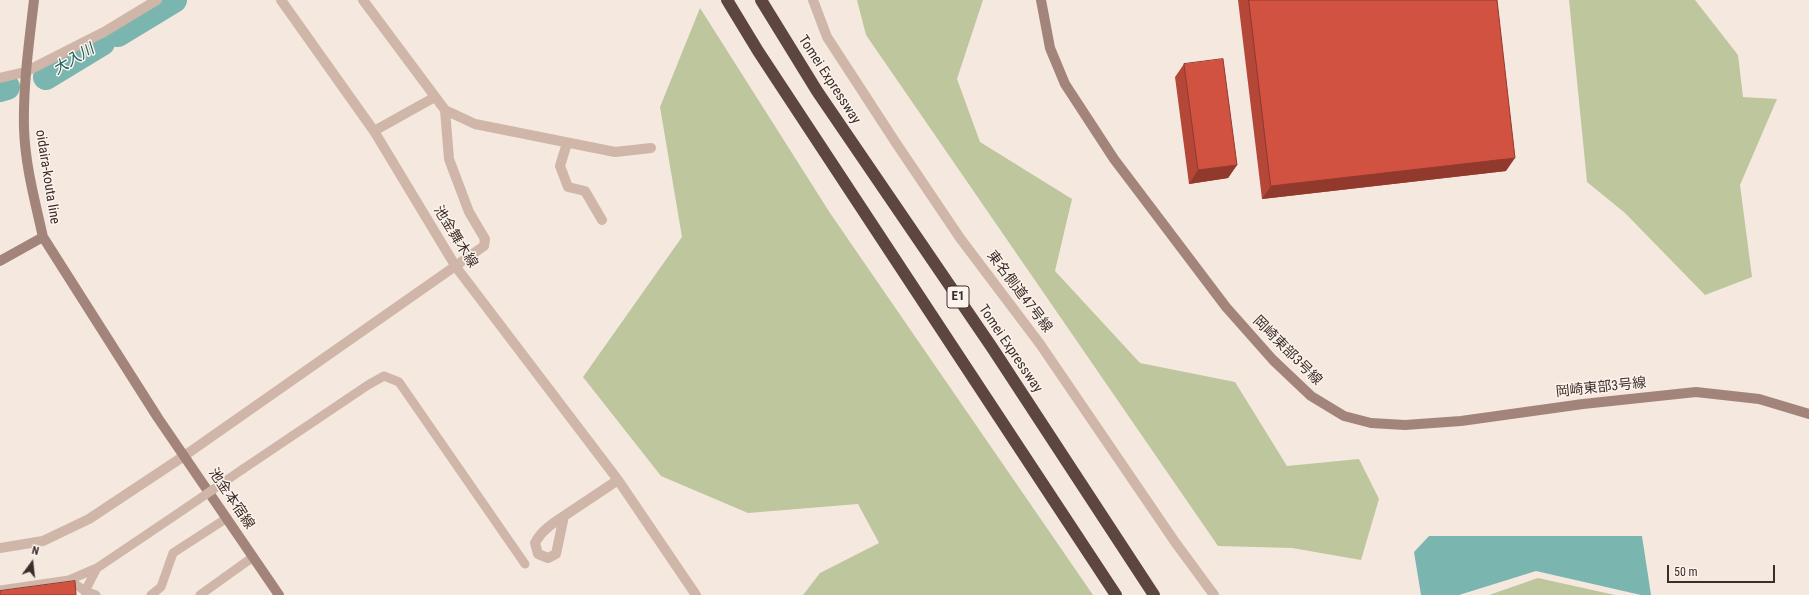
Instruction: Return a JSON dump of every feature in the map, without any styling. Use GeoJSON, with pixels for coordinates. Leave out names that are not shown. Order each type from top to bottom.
{"type":"FeatureCollection","features":[{"type":"Feature","properties":{"kind":"highway","name":"E1"},"geometry":{"type":"LineString","coordinates":[[727,0],[758,51],[1116,595]]}},
{"type":"Feature","properties":{"kind":"highway","name":"Tomei Expressway"},"geometry":{"type":"LineString","coordinates":[[761,0],[830,110],[993,349],[1154,595]]}},
{"type":"Feature","properties":{"kind":"street","name":"oidaira-kouta line"},"geometry":{"type":"LineString","coordinates":[[0,261],[43,237],[27,158],[24,129],[26,72],[34,0]]}},
{"type":"Feature","properties":{"kind":"street"},"geometry":{"type":"LineString","coordinates":[[0,78],[26,72],[104,32],[157,0]]}},
{"type":"Feature","properties":{"kind":"street","name":"池金舞木線"},"geometry":{"type":"LineString","coordinates":[[280,0],[374,131],[456,267],[618,480],[696,595]]}},
{"type":"Feature","properties":{"kind":"street"},"geometry":{"type":"LineString","coordinates":[[363,0],[445,110],[475,124],[615,152],[651,148]]}},
{"type":"Feature","properties":{"kind":"street","name":"東名側道47号線"},"geometry":{"type":"LineString","coordinates":[[813,0],[827,37],[960,238],[1040,344],[1175,542],[1214,595]]}},
{"type":"Feature","properties":{"kind":"street","name":"岡崎東部3号線"},"geometry":{"type":"LineString","coordinates":[[1041,0],[1050,48],[1065,84],[1114,159],[1226,307],[1273,360],[1311,396],[1344,416],[1371,423],[1405,425],[1461,421],[1584,404],[1696,392],[1759,399],[1809,414]]}},
{"type":"Feature","properties":{"kind":"street"},"geometry":{"type":"LineString","coordinates":[[374,131],[435,97]]}},
{"type":"Feature","properties":{"kind":"street"},"geometry":{"type":"LineString","coordinates":[[0,548],[43,541],[89,519],[184,456],[484,246],[485,238],[469,212],[449,159],[445,110]]}},
{"type":"Feature","properties":{"kind":"street"},"geometry":{"type":"LineString","coordinates":[[567,143],[560,166],[568,187],[584,191],[602,220]]}},
{"type":"Feature","properties":{"kind":"street","name":"池金本宿線"},"geometry":{"type":"LineString","coordinates":[[43,237],[158,418],[279,595]]}},
{"type":"Feature","properties":{"kind":"street"},"geometry":{"type":"LineString","coordinates":[[564,516],[618,480]]}},
{"type":"Feature","properties":{"kind":"lane"},"geometry":{"type":"LineString","coordinates":[[0,590],[69,580],[98,568],[368,384],[384,376],[400,382],[525,564]]}},
{"type":"Feature","properties":{"kind":"lane"},"geometry":{"type":"LineString","coordinates":[[151,595],[161,587],[173,553],[227,518]]}},
{"type":"Feature","properties":{"kind":"lane"},"geometry":{"type":"LineString","coordinates":[[200,595],[253,557]]}},
{"type":"Feature","properties":{"kind":"lane"},"geometry":{"type":"LineString","coordinates":[[86,593],[98,568]]}},
{"type":"Feature","properties":{"kind":"lane"},"geometry":{"type":"LineString","coordinates":[[69,580],[86,593],[96,595]]}},
{"type":"Feature","properties":{"kind":"green space"},"geometry":{"type":"Polygon","coordinates":[[[857,0],[983,0],[957,79],[980,142],[1072,199],[1055,271],[1140,363],[1235,382],[1287,466],[1359,459],[1379,499],[1361,560],[1292,548],[1218,546],[866,35],[857,0]]]}},
{"type":"Feature","properties":{"kind":"green space"},"geometry":{"type":"Polygon","coordinates":[[[1569,0],[1695,0],[1738,55],[1743,97],[1777,99],[1740,185],[1752,277],[1705,295],[1625,213],[1587,182],[1569,0]]]}},
{"type":"Feature","properties":{"kind":"green space"},"geometry":{"type":"Polygon","coordinates":[[[700,8],[830,213],[1093,595],[803,595],[820,573],[879,543],[858,504],[748,513],[661,476],[583,377],[682,237],[660,107],[700,8]]]}},
{"type":"Feature","properties":{"kind":"green space"},"geometry":{"type":"Polygon","coordinates":[[[1538,578],[1615,595],[1489,595],[1538,578]]]}},
{"type":"Feature","properties":{"kind":"water"},"geometry":{"type":"Polygon","coordinates":[[[1429,536],[1642,536],[1651,595],[1641,595],[1536,571],[1459,595],[1421,595],[1414,552],[1429,536]]]}},
{"type":"Feature","properties":{"kind":"building"},"geometry":{"type":"Polygon","coordinates":[[[1249,0],[1497,0],[1515,158],[1271,186],[1249,0]]]}},
{"type":"Feature","properties":{"kind":"building"},"geometry":{"type":"Polygon","coordinates":[[[1223,59],[1237,165],[1198,170],[1184,64],[1223,59]]]}},
{"type":"Feature","properties":{"kind":"building"},"geometry":{"type":"Polygon","coordinates":[[[75,581],[76,595],[0,595],[0,591],[75,581]]]}},
{"type":"Feature","properties":{"kind":"waterway","name":"大入川"},"geometry":{"type":"LineString","coordinates":[[118,34],[174,0]]}},
{"type":"Feature","properties":{"kind":"waterway","name":"大入川"},"geometry":{"type":"LineString","coordinates":[[46,77],[102,43]]}},
{"type":"Feature","properties":{"kind":"waterway","name":"大入川"},"geometry":{"type":"LineString","coordinates":[[0,89],[7,87]]}}]}
